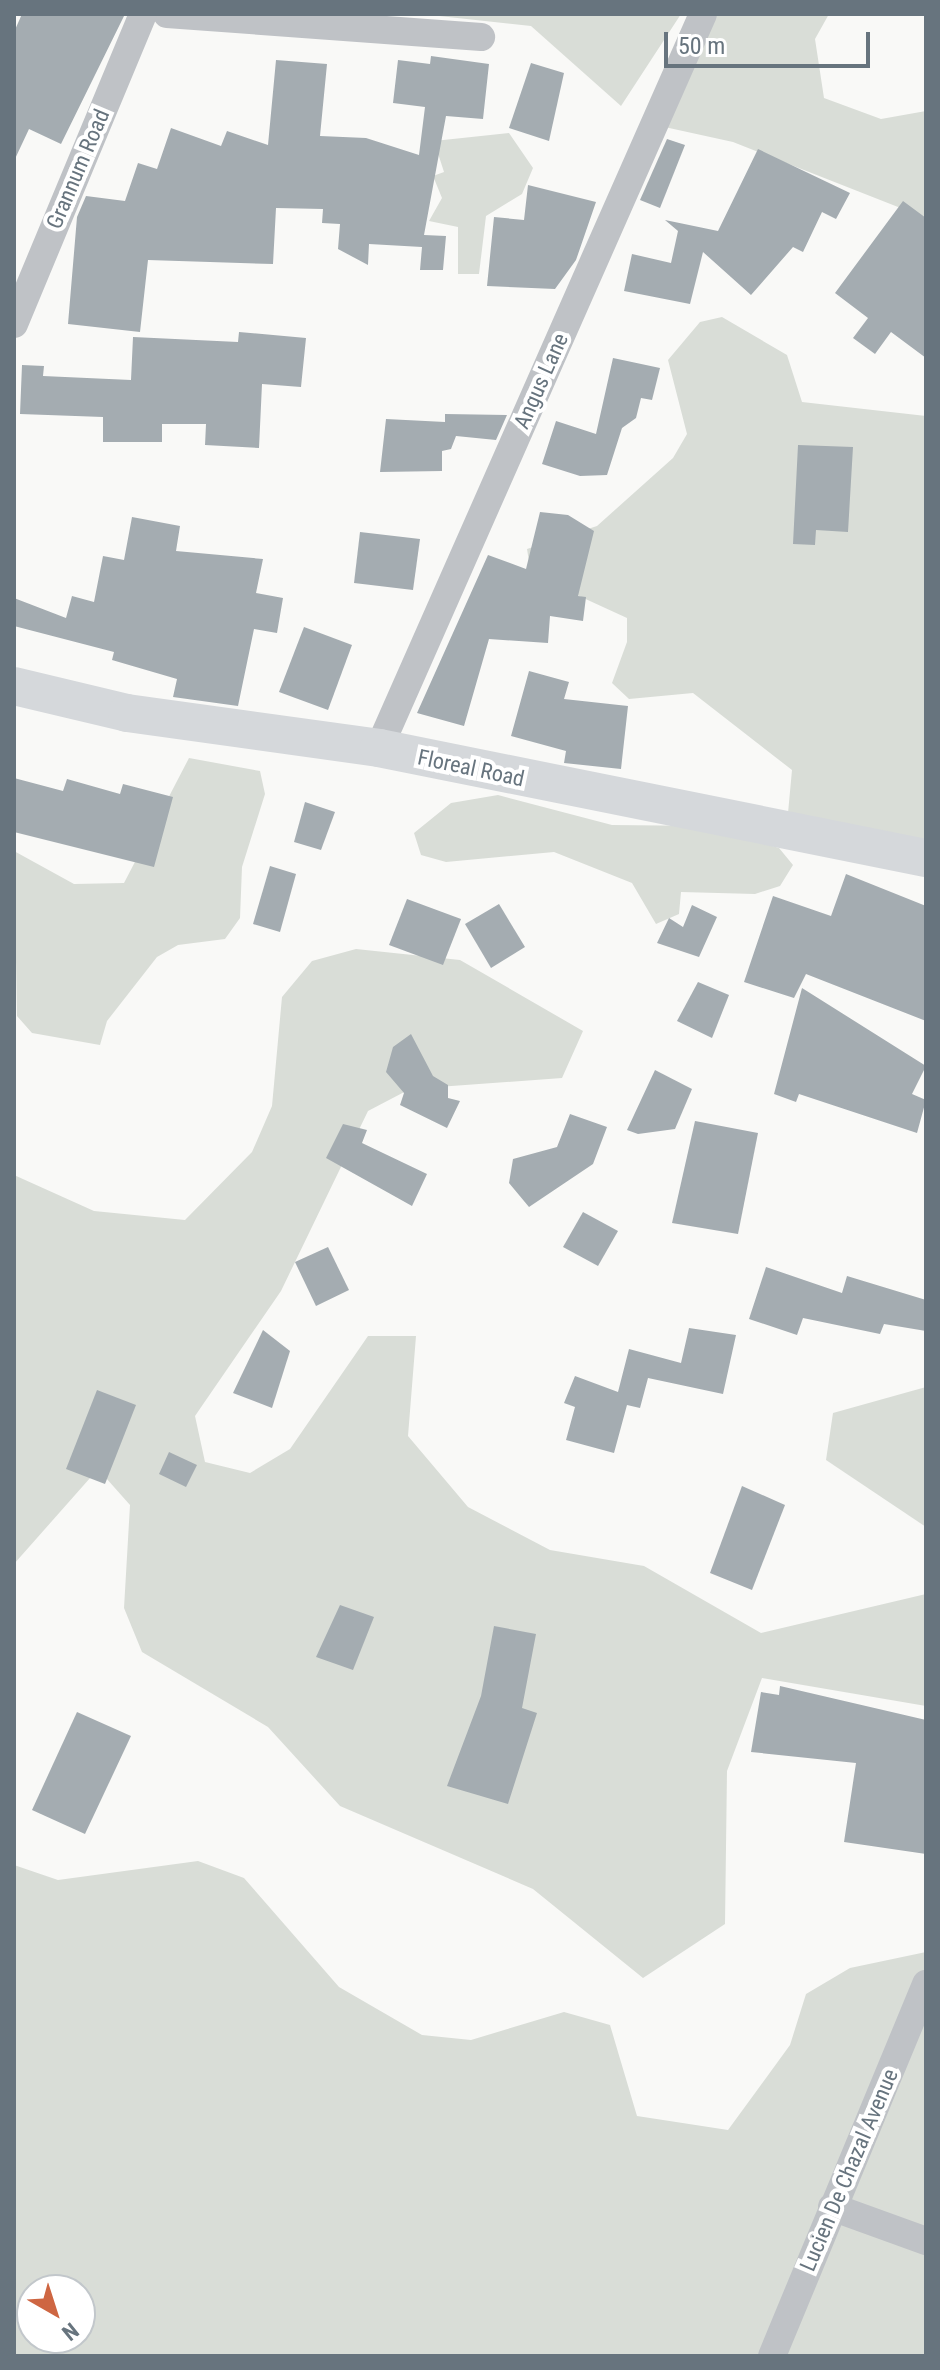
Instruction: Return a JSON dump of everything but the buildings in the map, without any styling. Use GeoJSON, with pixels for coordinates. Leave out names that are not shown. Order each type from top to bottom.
{"type":"FeatureCollection","features":[{"type":"Feature","properties":{"kind":"main road","name":"Floreal Road"},"geometry":{"type":"LineString","coordinates":[[14,686],[127,713],[379,748],[926,858]]}},
{"type":"Feature","properties":{"kind":"street","name":"Grannum Road"},"geometry":{"type":"LineString","coordinates":[[14,324],[143,14]]}},
{"type":"Feature","properties":{"kind":"street"},"geometry":{"type":"LineString","coordinates":[[167,14],[481,37]]}},
{"type":"Feature","properties":{"kind":"street","name":"Angus Lane"},"geometry":{"type":"LineString","coordinates":[[379,748],[703,14]]}},
{"type":"Feature","properties":{"kind":"street","name":"Lucien De Chazal Avenue"},"geometry":{"type":"LineString","coordinates":[[772,2356],[926,1984]]}},
{"type":"Feature","properties":{"kind":"street"},"geometry":{"type":"LineString","coordinates":[[832,2207],[926,2241]]}},
{"type":"Feature","properties":{"kind":"shaded area"},"geometry":{"type":"Polygon","coordinates":[[[681,14],[621,106],[531,26],[439,16],[681,14]]]}},
{"type":"Feature","properties":{"kind":"shaded area"},"geometry":{"type":"Polygon","coordinates":[[[713,14],[829,14],[815,39],[824,98],[881,119],[926,111],[926,218],[733,142],[660,126],[713,14]]]}},
{"type":"Feature","properties":{"kind":"shaded area"},"geometry":{"type":"Polygon","coordinates":[[[509,133],[533,168],[522,194],[486,216],[479,274],[458,274],[458,227],[429,221],[442,198],[433,176],[444,172],[434,141],[509,133]]]}},
{"type":"Feature","properties":{"kind":"shaded area"},"geometry":{"type":"Polygon","coordinates":[[[722,317],[787,355],[802,402],[926,416],[926,848],[788,813],[792,770],[693,693],[629,699],[612,683],[627,642],[627,618],[531,574],[527,549],[597,526],[673,458],[687,434],[668,360],[700,322],[722,317]]]}},
{"type":"Feature","properties":{"kind":"shaded area"},"geometry":{"type":"Polygon","coordinates":[[[189,758],[260,771],[265,794],[242,867],[240,918],[225,939],[178,945],[157,957],[107,1021],[100,1045],[32,1033],[17,1016],[14,851],[74,884],[124,883],[189,758]]]}},
{"type":"Feature","properties":{"kind":"shaded area"},"geometry":{"type":"Polygon","coordinates":[[[498,795],[612,825],[709,826],[779,848],[793,865],[780,886],[755,894],[681,892],[679,914],[656,924],[632,883],[554,852],[446,862],[421,855],[414,833],[451,803],[498,795]]]}},
{"type":"Feature","properties":{"kind":"shaded area"},"geometry":{"type":"Polygon","coordinates":[[[356,949],[460,960],[583,1031],[562,1078],[410,1089],[368,1111],[281,1291],[195,1416],[205,1462],[250,1473],[290,1449],[368,1336],[416,1336],[408,1436],[468,1507],[550,1550],[644,1566],[761,1633],[926,1594],[926,1706],[762,1678],[727,1771],[725,1924],[643,1978],[533,1889],[340,1806],[268,1727],[142,1652],[124,1608],[130,1505],[98,1469],[14,1564],[14,1175],[94,1211],[185,1220],[252,1152],[272,1106],[282,997],[312,961],[356,949]]]}},
{"type":"Feature","properties":{"kind":"shaded area"},"geometry":{"type":"Polygon","coordinates":[[[926,1387],[926,1527],[826,1460],[833,1413],[926,1387]]]}},
{"type":"Feature","properties":{"kind":"shaded area"},"geometry":{"type":"Polygon","coordinates":[[[198,1861],[244,1878],[339,1987],[422,2035],[471,2040],[564,2012],[610,2025],[637,2116],[728,2130],[790,2045],[806,1994],[850,1968],[926,1952],[926,2356],[14,2356],[14,1865],[58,1880],[198,1861]]]}}]}
